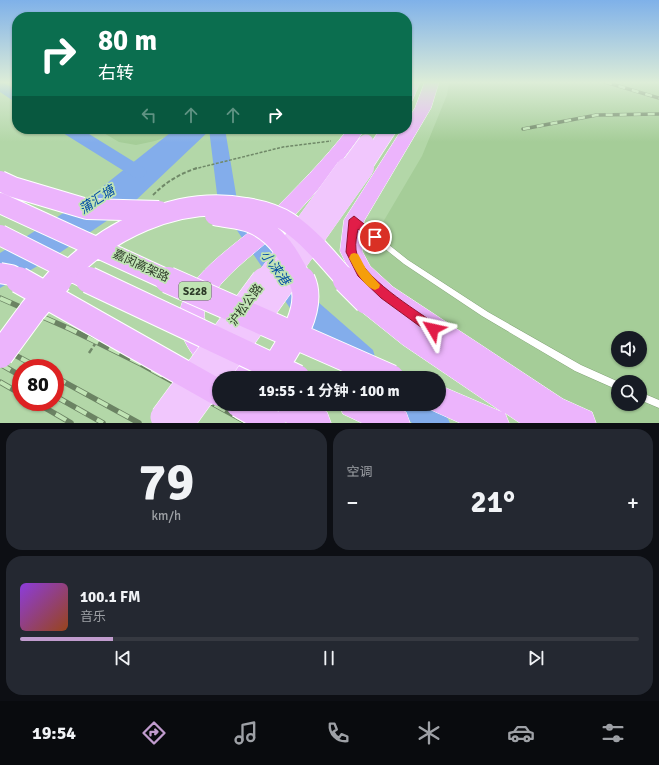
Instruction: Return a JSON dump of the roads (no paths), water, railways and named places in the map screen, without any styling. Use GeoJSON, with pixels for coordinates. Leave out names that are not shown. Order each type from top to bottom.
{"type":"FeatureCollection","features":[{"type":"Feature","properties":{"kind":"highway"},"geometry":{"type":"LineString","coordinates":[[412,126],[425,102]]}},
{"type":"Feature","properties":{"kind":"highway"},"geometry":{"type":"LineString","coordinates":[[229,371],[215,361],[195,337],[192,310],[203,289],[221,270],[273,224],[353,134]]}},
{"type":"Feature","properties":{"kind":"highway"},"geometry":{"type":"LineString","coordinates":[[407,134],[354,220],[351,252],[362,273],[385,295],[489,367],[551,416]]}},
{"type":"Feature","properties":{"kind":"highway"},"geometry":{"type":"LineString","coordinates":[[0,181],[13,187],[87,210],[189,211],[226,216],[252,223],[276,239],[293,261],[305,286],[304,314],[285,352],[273,371]]}},
{"type":"Feature","properties":{"kind":"highway","name":"嘉闵高架路"},"geometry":{"type":"LineString","coordinates":[[0,203],[217,302],[375,371]]}},
{"type":"Feature","properties":{"kind":"highway"},"geometry":{"type":"LineString","coordinates":[[0,355],[27,317],[71,268],[108,240],[147,219],[188,206],[222,203],[256,208],[289,223],[314,246],[367,301],[412,336],[532,414],[551,416],[581,423]]}},
{"type":"Feature","properties":{"kind":"highway"},"geometry":{"type":"LineString","coordinates":[[0,235],[77,274],[282,371]]}},
{"type":"Feature","properties":{"kind":"highway"},"geometry":{"type":"LineString","coordinates":[[0,273],[11,275],[212,389]]}},
{"type":"Feature","properties":{"kind":"highway"},"geometry":{"type":"LineString","coordinates":[[446,402],[494,423]]}},
{"type":"Feature","properties":{"kind":"highway"},"geometry":{"type":"LineString","coordinates":[[238,423],[246,411]]}},
{"type":"Feature","properties":{"kind":"highway"},"geometry":{"type":"LineString","coordinates":[[251,411],[272,423]]}},
{"type":"Feature","properties":{"kind":"highway"},"geometry":{"type":"LineString","coordinates":[[295,411],[316,423]]}},
{"type":"Feature","properties":{"kind":"highway"},"geometry":{"type":"LineString","coordinates":[[368,411],[394,423]]}},
{"type":"Feature","properties":{"kind":"main road","name":"沪松公路"},"geometry":{"type":"LineString","coordinates":[[159,423],[350,166],[371,134]]}},
{"type":"Feature","properties":{"kind":"main road","name":"沪松公路"},"geometry":{"type":"LineString","coordinates":[[182,423],[359,176],[386,134]]}},
{"type":"Feature","properties":{"kind":"lane"},"geometry":{"type":"LineString","coordinates":[[354,220],[406,262],[485,314],[578,368],[611,383]]}},
{"type":"Feature","properties":{"kind":"lane"},"geometry":{"type":"LineString","coordinates":[[647,399],[659,404]]}},
{"type":"Feature","properties":{"kind":"water","name":"蒲汇塘"},"geometry":{"type":"Polygon","coordinates":[[[169,134],[206,134],[133,203],[58,254],[0,288],[0,253],[92,195],[169,134]]]}},
{"type":"Feature","properties":{"kind":"waterway","name":"小涞港"},"geometry":{"type":"LineString","coordinates":[[77,134],[138,172]]}},
{"type":"Feature","properties":{"kind":"waterway","name":"小涞港"},"geometry":{"type":"LineString","coordinates":[[218,134],[228,202],[301,303],[363,360]]}},
{"type":"Feature","properties":{"kind":"waterway","name":"小涞港"},"geometry":{"type":"LineString","coordinates":[[420,411],[435,423]]}},
{"type":"Feature","properties":{"kind":"railway"},"geometry":{"type":"LineString","coordinates":[[523,129],[597,115],[659,114]]}},
{"type":"Feature","properties":{"kind":"railway"},"geometry":{"type":"LineString","coordinates":[[0,298],[70,329],[141,364],[248,423]]}},
{"type":"Feature","properties":{"kind":"railway"},"geometry":{"type":"LineString","coordinates":[[0,347],[22,359]]}},
{"type":"Feature","properties":{"kind":"railway"},"geometry":{"type":"LineString","coordinates":[[0,364],[12,371]]}},
{"type":"Feature","properties":{"kind":"railway"},"geometry":{"type":"LineString","coordinates":[[0,382],[12,389]]}},
{"type":"Feature","properties":{"kind":"railway"},"geometry":{"type":"LineString","coordinates":[[64,382],[139,423]]}},
{"type":"Feature","properties":{"kind":"railway"},"geometry":{"type":"LineString","coordinates":[[64,401],[103,423]]}},
{"type":"Feature","properties":{"kind":"railway"},"geometry":{"type":"LineString","coordinates":[[50,411],[71,423]]}}]}
